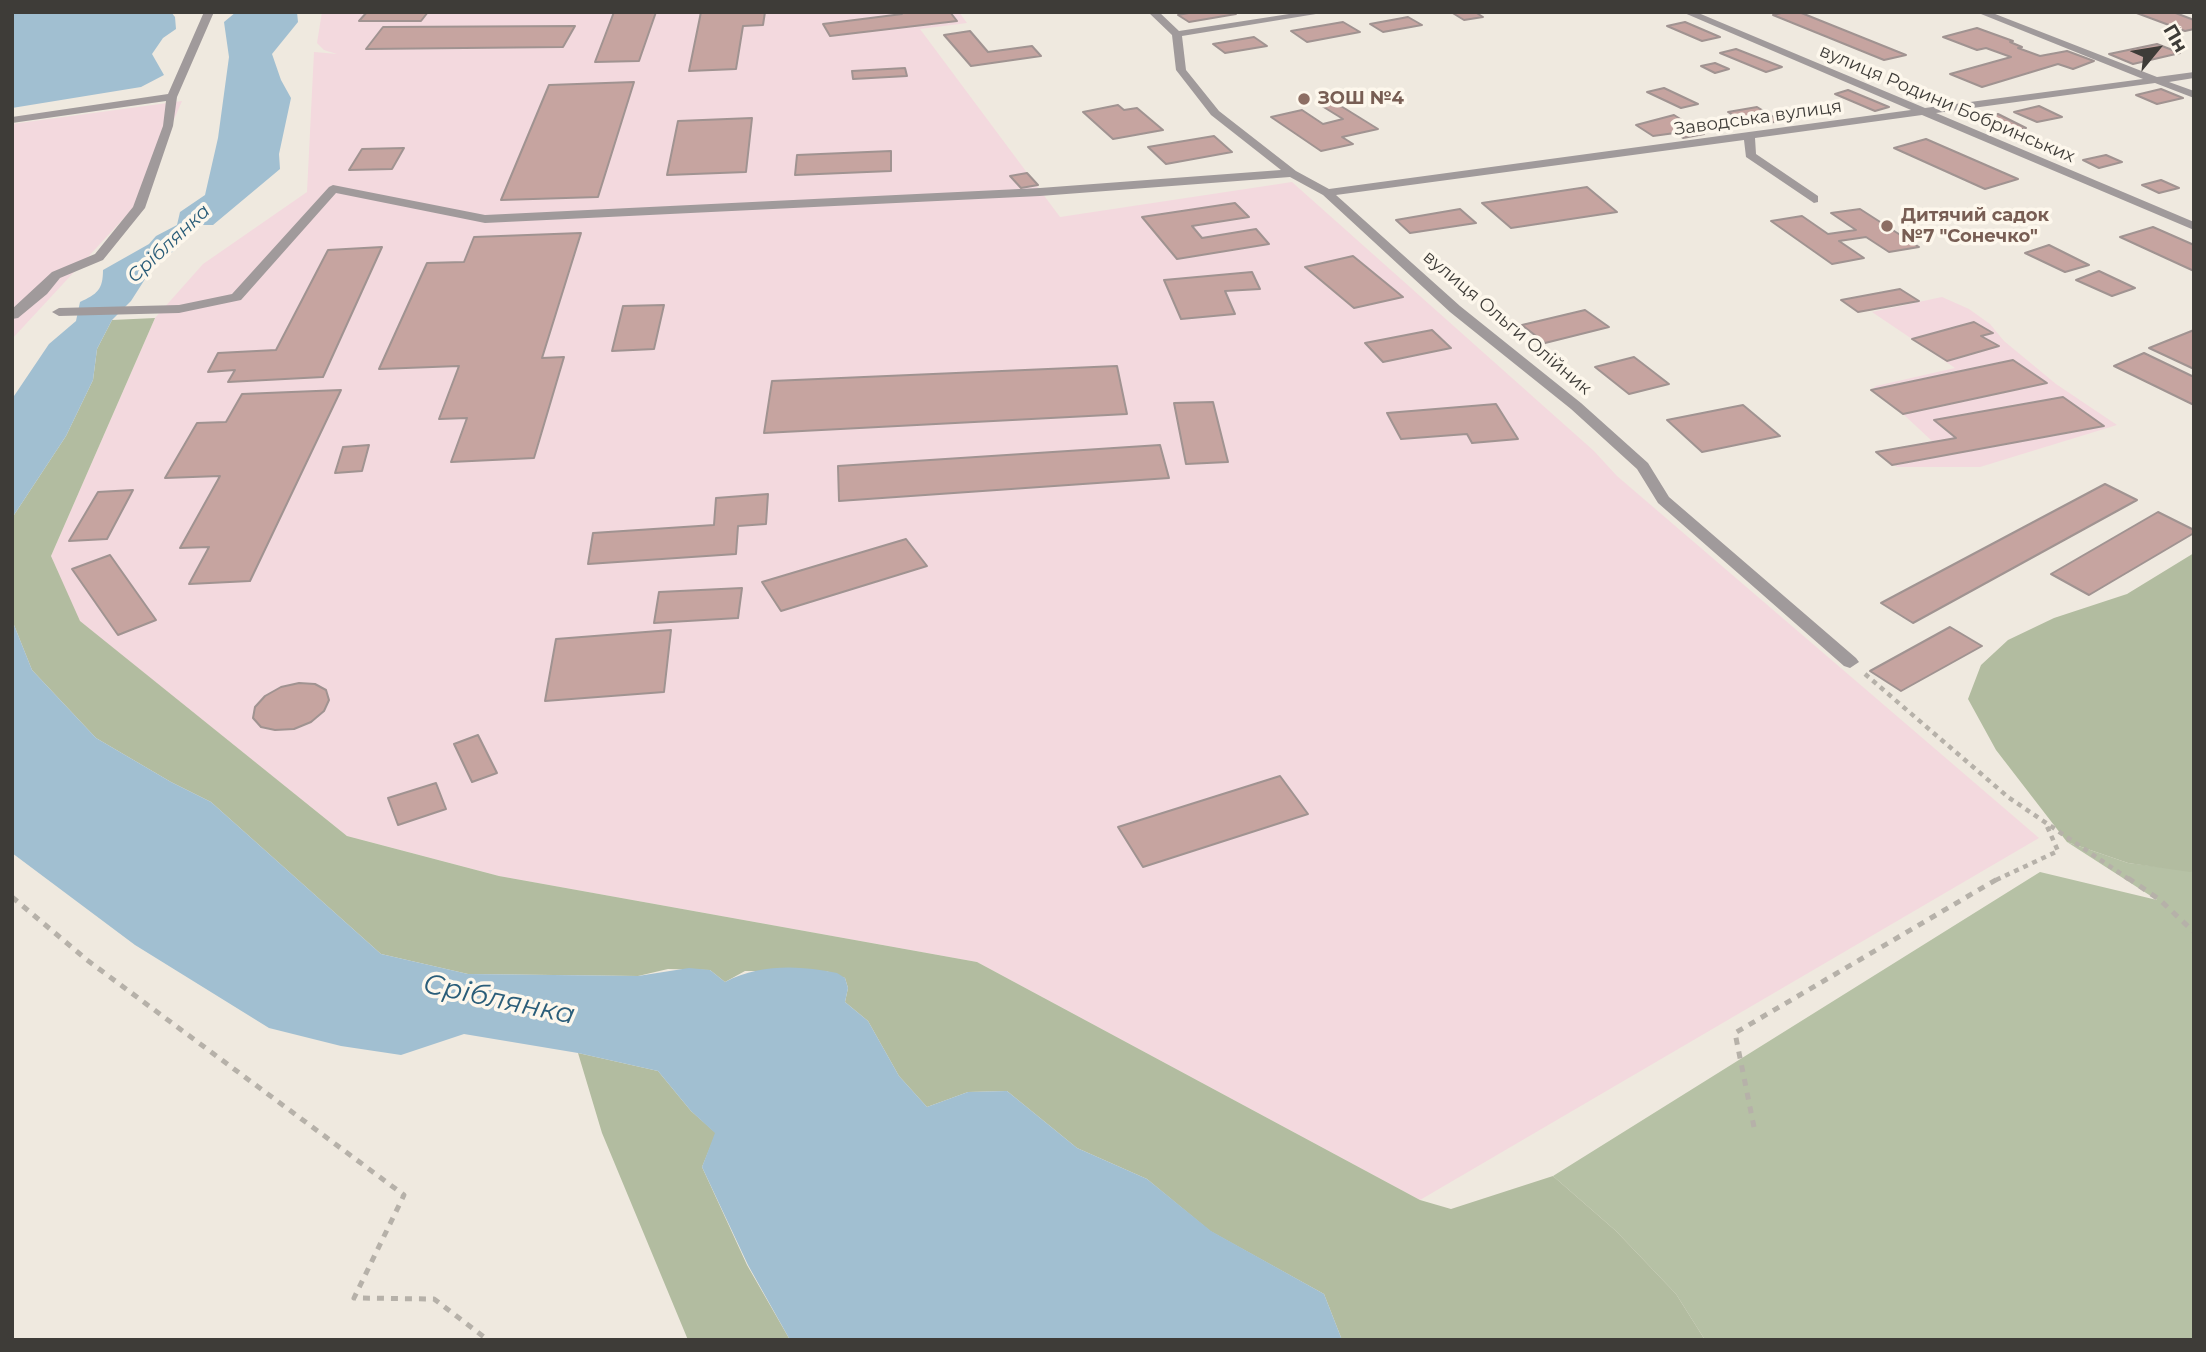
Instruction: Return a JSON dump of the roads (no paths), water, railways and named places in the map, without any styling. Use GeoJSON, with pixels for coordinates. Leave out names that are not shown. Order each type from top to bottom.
{"type":"FeatureCollection","features":[{"type":"Feature","properties":{"kind":"street"},"geometry":{"type":"LineString","coordinates":[[13,315],[42,291],[56,275],[99,257],[139,208],[168,126],[172,97],[209,12]]}},
{"type":"Feature","properties":{"kind":"street"},"geometry":{"type":"LineString","coordinates":[[1153,12],[1177,34],[1323,12]]}},
{"type":"Feature","properties":{"kind":"street","name":"вулиця Родини Бобринських"},"geometry":{"type":"LineString","coordinates":[[1687,12],[1923,114],[2194,226]]}},
{"type":"Feature","properties":{"kind":"street"},"geometry":{"type":"LineString","coordinates":[[1981,12],[2194,96]]}},
{"type":"Feature","properties":{"kind":"street","name":"вулиця Ольги Олійник"},"geometry":{"type":"LineString","coordinates":[[1177,34],[1181,70],[1215,113],[1292,173],[1327,193],[1455,309],[1576,405],[1643,466],[1663,500],[1850,662]]}},
{"type":"Feature","properties":{"kind":"street","name":"Заводська вулиця"},"geometry":{"type":"LineString","coordinates":[[1327,193],[2194,75]]}},
{"type":"Feature","properties":{"kind":"street"},"geometry":{"type":"LineString","coordinates":[[12,120],[172,97]]}},
{"type":"Feature","properties":{"kind":"street"},"geometry":{"type":"LineString","coordinates":[[1749,137],[1750,155],[1814,199]]}},
{"type":"Feature","properties":{"kind":"street"},"geometry":{"type":"LineString","coordinates":[[59,312],[179,309],[236,297],[333,188],[485,219],[1040,192],[1292,173]]}},
{"type":"Feature","properties":{"kind":"water"},"geometry":{"type":"Polygon","coordinates":[[[12,12],[171,12],[175,17],[176,29],[163,38],[152,54],[164,75],[141,87],[12,108],[12,12]]]}},
{"type":"Feature","properties":{"kind":"water","name":"Сріблянка"},"geometry":{"type":"Polygon","coordinates":[[[236,12],[297,12],[298,22],[272,54],[291,98],[279,154],[280,169],[213,225],[202,225],[178,241],[178,248],[154,265],[131,301],[112,320],[97,349],[93,380],[66,436],[12,518],[12,399],[49,344],[76,321],[80,302],[98,290],[103,270],[177,225],[180,212],[205,195],[218,138],[229,57],[224,22],[236,12]]]}},
{"type":"Feature","properties":{"kind":"water","name":"Сріблянка"},"geometry":{"type":"Polygon","coordinates":[[[12,620],[32,670],[96,738],[211,802],[381,954],[468,974],[638,976],[689,968],[710,970],[725,982],[766,969],[808,968],[837,973],[845,978],[848,988],[845,1002],[868,1021],[899,1076],[927,1107],[968,1092],[1007,1091],[1077,1148],[1147,1179],[1211,1231],[1324,1294],[1342,1340],[790,1340],[748,1265],[702,1167],[715,1133],[691,1111],[658,1071],[578,1053],[464,1034],[401,1055],[341,1046],[269,1028],[135,945],[12,853],[12,620]]]}},
{"type":"Feature","properties":{"kind":"place","name":"ЗОШ №4"},"geometry":{"type":"Point","coordinates":[1304,99]}},
{"type":"Feature","properties":{"kind":"place","name":"Дитячий садок №7 \"Сонечко\""},"geometry":{"type":"Point","coordinates":[1887,226]}}]}
